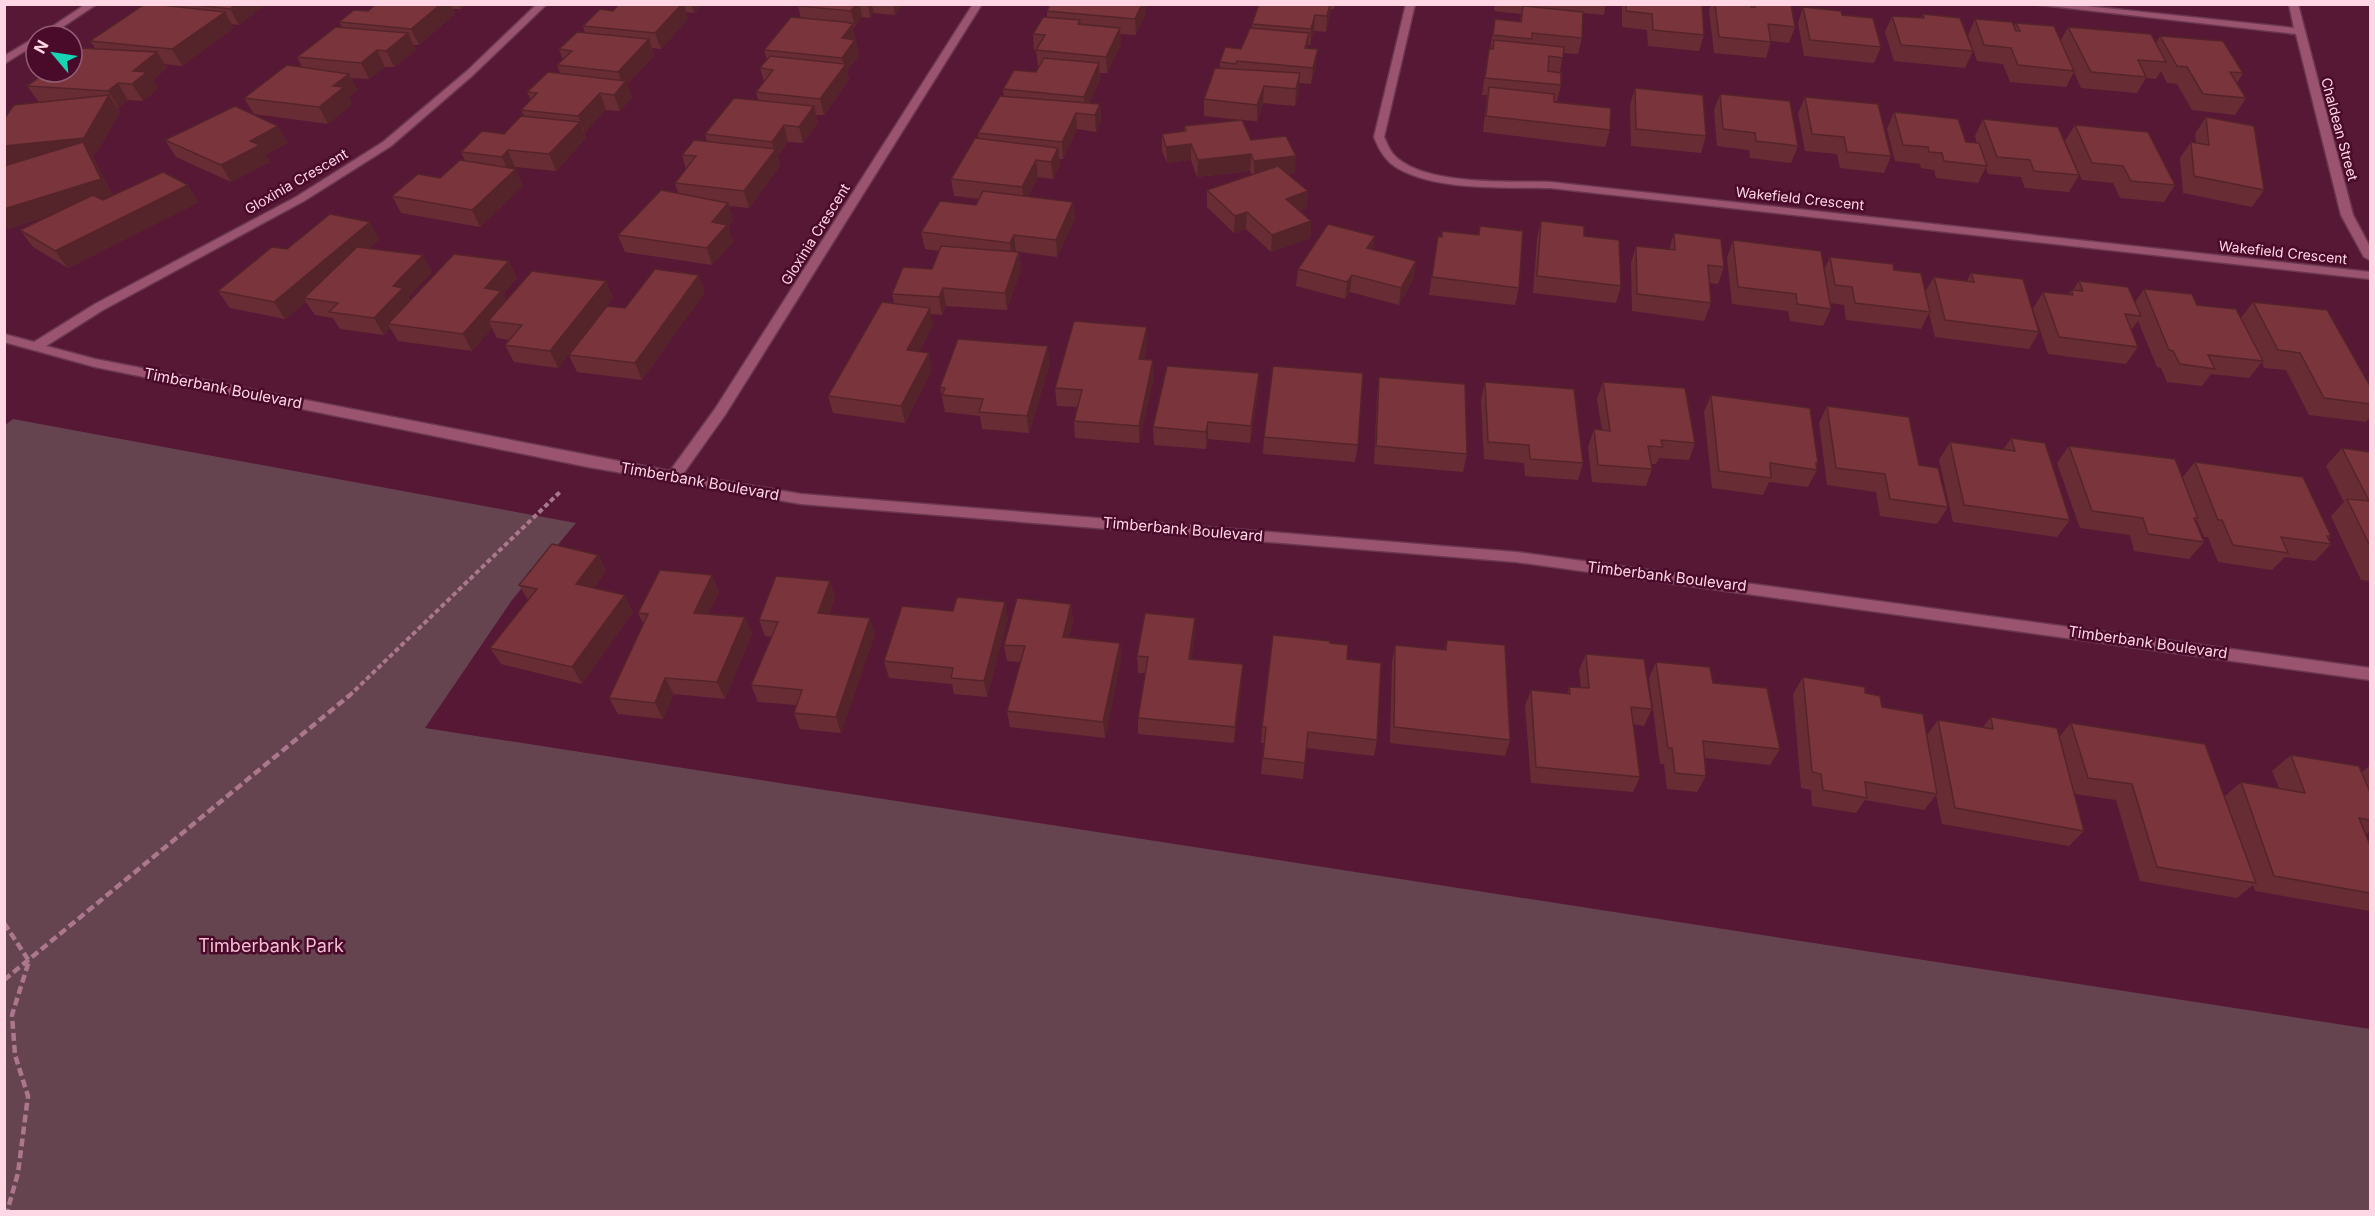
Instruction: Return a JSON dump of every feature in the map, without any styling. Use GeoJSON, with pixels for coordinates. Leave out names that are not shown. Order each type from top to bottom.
{"type":"FeatureCollection","features":[{"type":"Feature","properties":{"kind":"street"},"geometry":{"type":"LineString","coordinates":[[62,24],[93,4]]}},
{"type":"Feature","properties":{"kind":"street","name":"Gloxinia Crescent"},"geometry":{"type":"LineString","coordinates":[[37,346],[99,307],[300,199],[387,144],[470,73],[543,4]]}},
{"type":"Feature","properties":{"kind":"street","name":"Gloxinia Crescent"},"geometry":{"type":"LineString","coordinates":[[673,477],[720,412],[978,4]]}},
{"type":"Feature","properties":{"kind":"street","name":"Wakefield Crescent"},"geometry":{"type":"LineString","coordinates":[[1411,4],[1378,137],[1391,159],[1418,174],[1455,181],[1562,186],[2370,276]]}},
{"type":"Feature","properties":{"kind":"street"},"geometry":{"type":"LineString","coordinates":[[2035,4],[2299,31]]}},
{"type":"Feature","properties":{"kind":"street","name":"Chaldean Street"},"geometry":{"type":"LineString","coordinates":[[2293,4],[2347,215],[2370,257]]}},
{"type":"Feature","properties":{"kind":"street"},"geometry":{"type":"LineString","coordinates":[[4,61],[24,48]]}},
{"type":"Feature","properties":{"kind":"street","name":"Timberbank Boulevard"},"geometry":{"type":"LineString","coordinates":[[4,338],[95,363],[588,462],[801,499],[1516,557],[1936,612],[2370,674]]}},
{"type":"Feature","properties":{"kind":"path"},"geometry":{"type":"LineString","coordinates":[[4,980],[343,702],[529,525],[588,462]]}},
{"type":"Feature","properties":{"kind":"path"},"geometry":{"type":"LineString","coordinates":[[4,923],[29,961]]}},
{"type":"Feature","properties":{"kind":"path"},"geometry":{"type":"LineString","coordinates":[[7,1212],[18,1173],[28,1096],[15,1055],[12,1015],[29,961]]}},
{"type":"Feature","properties":{"kind":"green space","name":"Timberbank Park"},"geometry":{"type":"Polygon","coordinates":[[[13,419],[576,523],[512,600],[425,728],[2370,1029],[2370,1211],[5,1212],[4,426],[13,419]]]}},
{"type":"Feature","properties":{"kind":"building"},"geometry":{"type":"Polygon","coordinates":[[[145,4],[225,12],[172,49],[90,41],[145,4]]]}},
{"type":"Feature","properties":{"kind":"building"},"geometry":{"type":"Polygon","coordinates":[[[186,4],[236,4],[230,9],[186,4]]]}},
{"type":"Feature","properties":{"kind":"building"},"geometry":{"type":"Polygon","coordinates":[[[376,4],[441,4],[411,29],[339,22],[354,10],[368,11],[376,4]]]}},
{"type":"Feature","properties":{"kind":"building"},"geometry":{"type":"Polygon","coordinates":[[[619,4],[682,4],[655,33],[583,26],[600,9],[613,11],[619,4]]]}},
{"type":"Feature","properties":{"kind":"building"},"geometry":{"type":"Polygon","coordinates":[[[800,4],[856,4],[851,11],[798,6],[800,4]]]}},
{"type":"Feature","properties":{"kind":"building"},"geometry":{"type":"Polygon","coordinates":[[[1050,4],[1142,4],[1135,19],[1047,11],[1050,4]]]}},
{"type":"Feature","properties":{"kind":"building"},"geometry":{"type":"Polygon","coordinates":[[[1259,4],[1330,4],[1327,16],[1315,15],[1311,29],[1252,24],[1259,4]]]}},
{"type":"Feature","properties":{"kind":"building"},"geometry":{"type":"Polygon","coordinates":[[[1626,4],[1702,4],[1704,35],[1653,30],[1652,14],[1626,11],[1626,4]]]}},
{"type":"Feature","properties":{"kind":"building"},"geometry":{"type":"Polygon","coordinates":[[[1715,4],[1751,4],[1751,7],[1755,7],[1754,4],[1791,4],[1795,27],[1768,24],[1771,42],[1719,37],[1715,4]]]}},
{"type":"Feature","properties":{"kind":"building"},"geometry":{"type":"Polygon","coordinates":[[[1523,6],[1583,12],[1582,38],[1532,33],[1532,39],[1493,35],[1495,19],[1521,22],[1523,6]]]}},
{"type":"Feature","properties":{"kind":"building"},"geometry":{"type":"Polygon","coordinates":[[[1803,7],[1841,11],[1842,15],[1873,18],[1881,47],[1810,40],[1803,7]]]}},
{"type":"Feature","properties":{"kind":"building"},"geometry":{"type":"Polygon","coordinates":[[[1923,14],[1960,18],[1973,51],[1901,45],[1892,16],[1924,18],[1923,14]]]}},
{"type":"Feature","properties":{"kind":"building"},"geometry":{"type":"Polygon","coordinates":[[[791,17],[853,24],[842,38],[855,40],[842,58],[764,50],[791,17]]]}},
{"type":"Feature","properties":{"kind":"building"},"geometry":{"type":"Polygon","coordinates":[[[1043,17],[1080,20],[1078,24],[1120,28],[1106,57],[1036,50],[1045,35],[1033,34],[1043,17]]]}},
{"type":"Feature","properties":{"kind":"building"},"geometry":{"type":"Polygon","coordinates":[[[1975,19],[2012,22],[2016,31],[2020,31],[2016,23],[2054,26],[2074,71],[2018,65],[2011,48],[1984,45],[1975,19]]]}},
{"type":"Feature","properties":{"kind":"building"},"geometry":{"type":"Polygon","coordinates":[[[336,27],[408,33],[386,51],[377,50],[361,63],[297,57],[336,27]]]}},
{"type":"Feature","properties":{"kind":"building"},"geometry":{"type":"Polygon","coordinates":[[[2068,27],[2151,34],[2166,62],[2138,60],[2146,77],[2091,72],[2068,27]]]}},
{"type":"Feature","properties":{"kind":"building"},"geometry":{"type":"Polygon","coordinates":[[[1250,28],[1309,33],[1305,48],[1318,49],[1313,68],[1237,61],[1236,64],[1220,62],[1225,47],[1241,49],[1250,28]]]}},
{"type":"Feature","properties":{"kind":"building"},"geometry":{"type":"Polygon","coordinates":[[[577,32],[649,39],[618,72],[557,65],[572,51],[559,49],[577,32]]]}},
{"type":"Feature","properties":{"kind":"building"},"geometry":{"type":"Polygon","coordinates":[[[2160,36],[2223,41],[2243,73],[2230,72],[2246,98],[2203,94],[2187,67],[2177,66],[2160,36]]]}},
{"type":"Feature","properties":{"kind":"building"},"geometry":{"type":"Polygon","coordinates":[[[1494,40],[1564,47],[1563,58],[1549,56],[1548,71],[1561,73],[1561,85],[1485,78],[1489,49],[1493,49],[1494,40]]]}},
{"type":"Feature","properties":{"kind":"building"},"geometry":{"type":"Polygon","coordinates":[[[84,48],[157,52],[133,71],[147,72],[132,84],[118,83],[108,91],[27,86],[30,84],[84,84],[84,48]]]}},
{"type":"Feature","properties":{"kind":"building"},"geometry":{"type":"Polygon","coordinates":[[[770,56],[846,64],[820,99],[756,92],[773,70],[760,68],[770,56]]]}},
{"type":"Feature","properties":{"kind":"building"},"geometry":{"type":"Polygon","coordinates":[[[1044,58],[1099,63],[1084,97],[1003,89],[1014,70],[1036,72],[1044,58]]]}},
{"type":"Feature","properties":{"kind":"building"},"geometry":{"type":"Polygon","coordinates":[[[287,65],[349,74],[333,86],[344,87],[319,107],[244,98],[287,65]]]}},
{"type":"Feature","properties":{"kind":"building"},"geometry":{"type":"Polygon","coordinates":[[[1215,68],[1300,73],[1296,89],[1264,86],[1257,105],[1204,99],[1215,68]]]}},
{"type":"Feature","properties":{"kind":"building"},"geometry":{"type":"Polygon","coordinates":[[[548,72],[626,81],[614,95],[600,93],[578,116],[521,110],[537,93],[527,92],[548,72]]]}},
{"type":"Feature","properties":{"kind":"building"},"geometry":{"type":"Polygon","coordinates":[[[1489,87],[1554,94],[1554,102],[1611,108],[1610,130],[1486,116],[1489,87]]]}},
{"type":"Feature","properties":{"kind":"building"},"geometry":{"type":"Polygon","coordinates":[[[1635,88],[1703,95],[1706,136],[1636,129],[1635,88]]]}},
{"type":"Feature","properties":{"kind":"building"},"geometry":{"type":"Polygon","coordinates":[[[1720,94],[1790,101],[1798,146],[1756,141],[1755,133],[1723,129],[1720,94]]]}},
{"type":"Feature","properties":{"kind":"building"},"geometry":{"type":"Polygon","coordinates":[[[109,95],[84,138],[4,146],[4,119],[14,105],[109,95]]]}},
{"type":"Feature","properties":{"kind":"building"},"geometry":{"type":"Polygon","coordinates":[[[1000,96],[1100,104],[1095,115],[1076,113],[1062,142],[978,133],[1000,96]]]}},
{"type":"Feature","properties":{"kind":"building"},"geometry":{"type":"Polygon","coordinates":[[[1805,97],[1878,104],[1891,156],[1847,152],[1844,137],[1812,134],[1805,97]]]}},
{"type":"Feature","properties":{"kind":"building"},"geometry":{"type":"Polygon","coordinates":[[[734,98],[814,106],[799,127],[784,125],[772,142],[705,134],[734,98]]]}},
{"type":"Feature","properties":{"kind":"building"},"geometry":{"type":"Polygon","coordinates":[[[235,106],[278,126],[250,141],[260,145],[221,165],[165,140],[235,106]]]}},
{"type":"Feature","properties":{"kind":"building"},"geometry":{"type":"Polygon","coordinates":[[[1894,112],[1958,119],[1966,142],[1979,143],[1987,166],[1944,161],[1942,153],[1929,152],[1928,147],[1903,145],[1894,112]]]}},
{"type":"Feature","properties":{"kind":"building"},"geometry":{"type":"Polygon","coordinates":[[[521,116],[580,122],[549,154],[508,150],[502,157],[461,152],[482,131],[504,134],[521,116]]]}},
{"type":"Feature","properties":{"kind":"building"},"geometry":{"type":"Polygon","coordinates":[[[2206,117],[2254,126],[2264,190],[2194,176],[2191,142],[2209,145],[2206,117]]]}},
{"type":"Feature","properties":{"kind":"building"},"geometry":{"type":"Polygon","coordinates":[[[1983,119],[2058,127],[2079,175],[2034,171],[2030,160],[1997,157],[1983,119]]]}},
{"type":"Feature","properties":{"kind":"building"},"geometry":{"type":"Polygon","coordinates":[[[1242,120],[1251,140],[1286,136],[1296,156],[1254,161],[1251,154],[1198,160],[1191,144],[1166,147],[1162,134],[1186,131],[1184,126],[1242,120]]]}},
{"type":"Feature","properties":{"kind":"building"},"geometry":{"type":"Polygon","coordinates":[[[2075,125],[2148,132],[2175,185],[2131,181],[2123,166],[2092,163],[2075,125]]]}},
{"type":"Feature","properties":{"kind":"building"},"geometry":{"type":"Polygon","coordinates":[[[975,138],[1058,148],[1051,162],[1036,160],[1022,187],[951,179],[975,138]]]}},
{"type":"Feature","properties":{"kind":"building"},"geometry":{"type":"Polygon","coordinates":[[[694,140],[776,149],[744,191],[675,183],[696,156],[682,155],[694,140]]]}},
{"type":"Feature","properties":{"kind":"building"},"geometry":{"type":"Polygon","coordinates":[[[83,142],[101,179],[4,209],[4,166],[83,142]]]}},
{"type":"Feature","properties":{"kind":"building"},"geometry":{"type":"Polygon","coordinates":[[[460,160],[516,169],[472,210],[392,196],[418,174],[440,178],[460,160]]]}},
{"type":"Feature","properties":{"kind":"building"},"geometry":{"type":"Polygon","coordinates":[[[1278,166],[1308,191],[1286,199],[1311,221],[1272,235],[1247,212],[1235,216],[1207,190],[1278,166]]]}},
{"type":"Feature","properties":{"kind":"building"},"geometry":{"type":"Polygon","coordinates":[[[163,172],[188,185],[55,251],[20,230],[93,195],[103,200],[163,172]]]}},
{"type":"Feature","properties":{"kind":"building"},"geometry":{"type":"Polygon","coordinates":[[[661,190],[728,203],[712,222],[727,225],[707,248],[618,235],[661,190]]]}},
{"type":"Feature","properties":{"kind":"building"},"geometry":{"type":"Polygon","coordinates":[[[983,191],[1073,202],[1056,240],[1014,235],[1010,243],[921,232],[940,201],[976,205],[983,191]]]}},
{"type":"Feature","properties":{"kind":"building"},"geometry":{"type":"Polygon","coordinates":[[[330,214],[370,222],[274,302],[218,291],[272,247],[287,249],[330,214]]]}},
{"type":"Feature","properties":{"kind":"building"},"geometry":{"type":"Polygon","coordinates":[[[1541,221],[1584,226],[1584,236],[1619,240],[1621,286],[1537,276],[1541,221]]]}},
{"type":"Feature","properties":{"kind":"building"},"geometry":{"type":"Polygon","coordinates":[[[1328,224],[1375,236],[1367,248],[1416,261],[1401,288],[1352,275],[1347,282],[1298,269],[1328,224]]]}},
{"type":"Feature","properties":{"kind":"building"},"geometry":{"type":"Polygon","coordinates":[[[1480,226],[1523,231],[1519,288],[1432,277],[1438,236],[1442,237],[1442,231],[1479,235],[1480,226]]]}},
{"type":"Feature","properties":{"kind":"building"},"geometry":{"type":"Polygon","coordinates":[[[1674,233],[1721,239],[1724,267],[1708,265],[1711,303],[1637,294],[1636,246],[1675,250],[1674,233]]]}},
{"type":"Feature","properties":{"kind":"building"},"geometry":{"type":"Polygon","coordinates":[[[1733,240],[1821,251],[1831,309],[1797,304],[1796,294],[1738,287],[1733,240]]]}},
{"type":"Feature","properties":{"kind":"building"},"geometry":{"type":"Polygon","coordinates":[[[941,246],[1019,252],[1005,293],[943,288],[939,297],[892,294],[903,267],[932,269],[941,246]]]}},
{"type":"Feature","properties":{"kind":"building"},"geometry":{"type":"Polygon","coordinates":[[[357,247],[423,255],[393,286],[403,288],[374,318],[329,312],[338,303],[304,298],[357,247]]]}},
{"type":"Feature","properties":{"kind":"building"},"geometry":{"type":"Polygon","coordinates":[[[454,254],[509,261],[485,288],[501,291],[463,334],[388,324],[454,254]]]}},
{"type":"Feature","properties":{"kind":"building"},"geometry":{"type":"Polygon","coordinates":[[[1830,257],[1893,264],[1894,270],[1921,273],[1930,312],[1855,303],[1852,287],[1835,285],[1830,257]]]}},
{"type":"Feature","properties":{"kind":"building"},"geometry":{"type":"Polygon","coordinates":[[[655,269],[699,275],[635,363],[569,355],[607,306],[625,308],[655,269]]]}},
{"type":"Feature","properties":{"kind":"building"},"geometry":{"type":"Polygon","coordinates":[[[532,271],[606,281],[550,351],[505,345],[522,325],[488,321],[532,271]]]}},
{"type":"Feature","properties":{"kind":"building"},"geometry":{"type":"Polygon","coordinates":[[[1971,273],[2023,279],[2039,332],[1945,320],[1934,277],[1974,282],[1971,273]]]}},
{"type":"Feature","properties":{"kind":"building"},"geometry":{"type":"Polygon","coordinates":[[[2079,281],[2128,287],[2141,316],[2125,314],[2138,347],[2059,337],[2043,292],[2073,295],[2071,290],[2083,291],[2079,281]]]}},
{"type":"Feature","properties":{"kind":"building"},"geometry":{"type":"Polygon","coordinates":[[[2144,289],[2192,294],[2197,305],[2236,309],[2263,361],[2208,355],[2215,369],[2180,364],[2173,351],[2169,350],[2144,289]]]}},
{"type":"Feature","properties":{"kind":"building"},"geometry":{"type":"Polygon","coordinates":[[[882,302],[930,308],[907,350],[929,353],[901,406],[828,396],[882,302]]]}},
{"type":"Feature","properties":{"kind":"building"},"geometry":{"type":"Polygon","coordinates":[[[2253,302],[2327,310],[2370,386],[2370,404],[2324,398],[2300,353],[2278,350],[2253,302]]]}},
{"type":"Feature","properties":{"kind":"building"},"geometry":{"type":"Polygon","coordinates":[[[1074,321],[1147,327],[1139,359],[1153,360],[1139,426],[1074,421],[1082,390],[1055,388],[1074,321]]]}},
{"type":"Feature","properties":{"kind":"building"},"geometry":{"type":"Polygon","coordinates":[[[958,339],[1048,346],[1027,416],[979,412],[983,399],[942,395],[945,388],[940,387],[958,339]]]}},
{"type":"Feature","properties":{"kind":"building"},"geometry":{"type":"Polygon","coordinates":[[[1167,366],[1259,373],[1251,426],[1208,422],[1206,432],[1153,427],[1167,366]]]}},
{"type":"Feature","properties":{"kind":"building"},"geometry":{"type":"Polygon","coordinates":[[[1273,366],[1363,373],[1358,445],[1264,437],[1273,366]]]}},
{"type":"Feature","properties":{"kind":"building"},"geometry":{"type":"Polygon","coordinates":[[[1379,377],[1465,384],[1467,454],[1376,446],[1379,377]]]}},
{"type":"Feature","properties":{"kind":"building"},"geometry":{"type":"Polygon","coordinates":[[[1485,382],[1574,389],[1583,463],[1530,459],[1529,445],[1488,442],[1485,382]]]}},
{"type":"Feature","properties":{"kind":"building"},"geometry":{"type":"Polygon","coordinates":[[[1603,382],[1685,388],[1695,443],[1661,440],[1663,447],[1648,446],[1652,469],[1598,465],[1594,429],[1610,431],[1603,382]]]}},
{"type":"Feature","properties":{"kind":"building"},"geometry":{"type":"Polygon","coordinates":[[[1711,395],[1810,408],[1817,470],[1770,463],[1771,478],[1719,471],[1711,395]]]}},
{"type":"Feature","properties":{"kind":"building"},"geometry":{"type":"Polygon","coordinates":[[[1827,406],[1909,417],[1919,465],[1938,468],[1948,507],[1890,499],[1885,474],[1836,468],[1827,406]]]}},
{"type":"Feature","properties":{"kind":"building"},"geometry":{"type":"Polygon","coordinates":[[[2011,438],[2045,443],[2070,520],[1964,505],[1950,442],[2015,451],[2011,438]]]}},
{"type":"Feature","properties":{"kind":"building"},"geometry":{"type":"Polygon","coordinates":[[[2069,446],[2175,459],[2198,518],[2194,518],[2204,542],[2148,534],[2143,518],[2092,511],[2069,446]]]}},
{"type":"Feature","properties":{"kind":"building"},"geometry":{"type":"Polygon","coordinates":[[[2342,448],[2370,452],[2370,546],[2347,499],[2369,501],[2342,448]]]}},
{"type":"Feature","properties":{"kind":"building"},"geometry":{"type":"Polygon","coordinates":[[[2195,462],[2303,477],[2331,536],[2327,536],[2331,544],[2281,537],[2288,553],[2233,545],[2222,520],[2218,520],[2195,462]]]}},
{"type":"Feature","properties":{"kind":"building"},"geometry":{"type":"Polygon","coordinates":[[[552,544],[598,555],[576,584],[625,595],[572,667],[490,648],[537,589],[519,585],[552,544]]]}},
{"type":"Feature","properties":{"kind":"building"},"geometry":{"type":"Polygon","coordinates":[[[660,570],[712,575],[694,613],[745,617],[717,682],[665,678],[655,703],[609,698],[648,614],[638,613],[660,570]]]}},
{"type":"Feature","properties":{"kind":"building"},"geometry":{"type":"Polygon","coordinates":[[[776,576],[830,581],[818,613],[870,618],[836,717],[794,713],[802,690],[751,685],[778,622],[759,620],[776,576]]]}},
{"type":"Feature","properties":{"kind":"building"},"geometry":{"type":"Polygon","coordinates":[[[957,597],[1005,602],[984,681],[951,678],[953,668],[884,661],[902,606],[953,611],[957,597]]]}},
{"type":"Feature","properties":{"kind":"building"},"geometry":{"type":"Polygon","coordinates":[[[1017,598],[1071,604],[1063,637],[1120,643],[1103,722],[1007,711],[1025,646],[1004,645],[1017,598]]]}},
{"type":"Feature","properties":{"kind":"building"},"geometry":{"type":"Polygon","coordinates":[[[1145,613],[1195,618],[1189,659],[1243,664],[1235,727],[1138,718],[1148,657],[1137,656],[1145,613]]]}},
{"type":"Feature","properties":{"kind":"building"},"geometry":{"type":"Polygon","coordinates":[[[1273,635],[1348,645],[1347,659],[1381,663],[1377,740],[1308,732],[1305,763],[1263,758],[1266,727],[1262,727],[1273,635]]]}},
{"type":"Feature","properties":{"kind":"building"},"geometry":{"type":"Polygon","coordinates":[[[1447,640],[1505,645],[1510,740],[1394,727],[1395,645],[1446,650],[1447,640]]]}},
{"type":"Feature","properties":{"kind":"building"},"geometry":{"type":"Polygon","coordinates":[[[1586,654],[1644,659],[1652,709],[1631,707],[1640,777],[1536,767],[1531,690],[1570,694],[1569,687],[1589,688],[1586,654]]]}},
{"type":"Feature","properties":{"kind":"building"},"geometry":{"type":"Polygon","coordinates":[[[1656,662],[1710,667],[1713,683],[1767,688],[1780,749],[1703,741],[1706,776],[1675,773],[1672,748],[1668,748],[1656,662]]]}},
{"type":"Feature","properties":{"kind":"building"},"geometry":{"type":"Polygon","coordinates":[[[1803,677],[1865,687],[1865,693],[1880,696],[1882,707],[1923,714],[1937,794],[1865,782],[1867,798],[1823,790],[1821,774],[1812,772],[1803,677]]]}},
{"type":"Feature","properties":{"kind":"building"},"geometry":{"type":"Polygon","coordinates":[[[1991,717],[2057,728],[2084,831],[1955,808],[1938,720],[1993,729],[1991,717]]]}},
{"type":"Feature","properties":{"kind":"building"},"geometry":{"type":"Polygon","coordinates":[[[2071,723],[2205,744],[2256,883],[2157,867],[2132,784],[2088,778],[2071,723]]]}},
{"type":"Feature","properties":{"kind":"building"},"geometry":{"type":"Polygon","coordinates":[[[2291,755],[2359,766],[2370,792],[2370,820],[2359,818],[2370,845],[2370,893],[2274,876],[2241,782],[2305,793],[2291,755]]]}}]}
